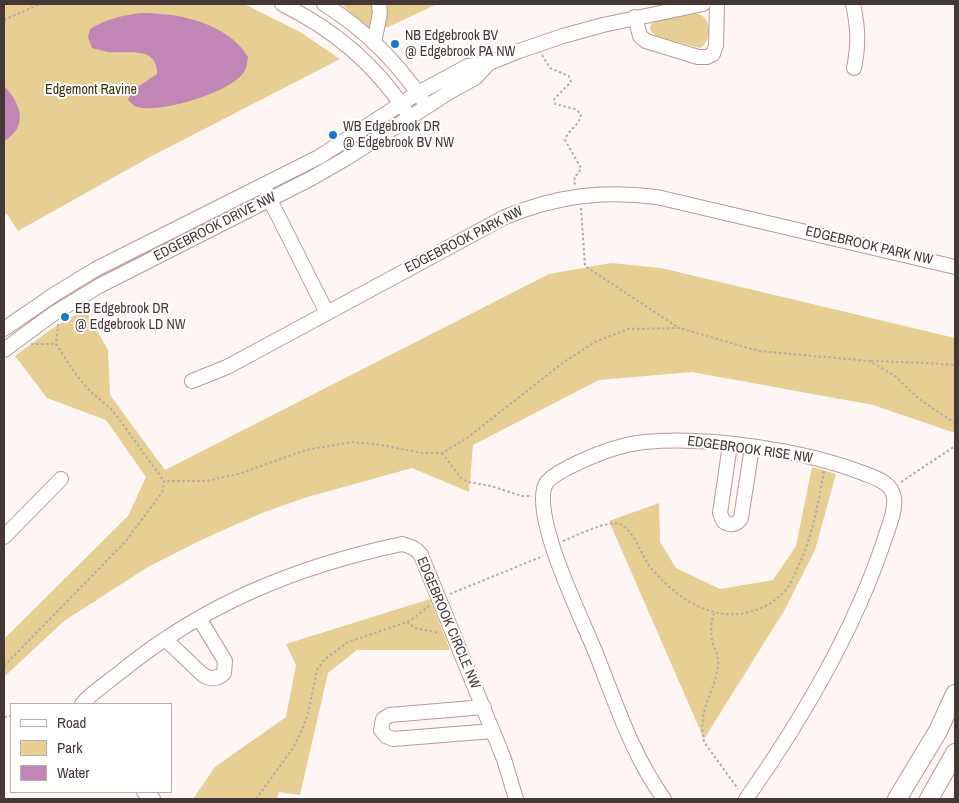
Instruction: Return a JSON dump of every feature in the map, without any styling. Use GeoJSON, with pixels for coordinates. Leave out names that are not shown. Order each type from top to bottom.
{"type":"FeatureCollection","features":[{"type":"Feature","properties":{"kind":"main road"},"geometry":{"type":"LineString","coordinates":[[897,799],[938,731],[955,694]]}},
{"type":"Feature","properties":{"kind":"main road"},"geometry":{"type":"LineString","coordinates":[[929,799],[955,753]]}},
{"type":"Feature","properties":{"kind":"street"},"geometry":{"type":"LineString","coordinates":[[282,4],[305,15],[344,42],[373,69],[409,98],[426,106],[475,78],[489,63]]}},
{"type":"Feature","properties":{"kind":"street"},"geometry":{"type":"LineString","coordinates":[[324,4],[374,43],[395,64],[409,98],[410,117]]}},
{"type":"Feature","properties":{"kind":"street"},"geometry":{"type":"LineString","coordinates":[[374,43],[380,13],[379,4]]}},
{"type":"Feature","properties":{"kind":"street"},"geometry":{"type":"LineString","coordinates":[[409,98],[468,66],[489,63],[563,36],[635,17],[703,4]]}},
{"type":"Feature","properties":{"kind":"street"},"geometry":{"type":"LineString","coordinates":[[635,17],[640,36],[646,41],[682,52],[707,57],[713,54],[716,45],[717,4]]}},
{"type":"Feature","properties":{"kind":"street"},"geometry":{"type":"LineString","coordinates":[[853,4],[858,29],[854,68]]}},
{"type":"Feature","properties":{"kind":"street","name":"EDGEBROOK DRIVE NW"},"geometry":{"type":"LineString","coordinates":[[4,328],[48,298],[96,269],[319,157],[409,98]]}},
{"type":"Feature","properties":{"kind":"street","name":"EDGEBROOK DRIVE NW"},"geometry":{"type":"LineString","coordinates":[[4,350],[53,314],[120,275],[345,159],[426,106]]}},
{"type":"Feature","properties":{"kind":"street"},"geometry":{"type":"LineString","coordinates":[[263,185],[327,313]]}},
{"type":"Feature","properties":{"kind":"street","name":"EDGEBROOK PARK NW"},"geometry":{"type":"LineString","coordinates":[[192,382],[227,367],[505,217],[579,191],[657,197],[955,267]]}},
{"type":"Feature","properties":{"kind":"street"},"geometry":{"type":"LineString","coordinates":[[4,328],[15,341]]}},
{"type":"Feature","properties":{"kind":"street","name":"EDGEBROOK RISE NW"},"geometry":{"type":"LineString","coordinates":[[542,495],[547,482],[554,475],[596,454],[641,442],[668,440],[752,447],[825,461],[881,480],[891,489]]}},
{"type":"Feature","properties":{"kind":"street"},"geometry":{"type":"LineString","coordinates":[[730,445],[720,513],[724,522],[729,524],[736,523],[741,518],[752,447]]}},
{"type":"Feature","properties":{"kind":"street"},"geometry":{"type":"LineString","coordinates":[[4,537],[61,479]]}},
{"type":"Feature","properties":{"kind":"street"},"geometry":{"type":"LineString","coordinates":[[746,798],[798,720],[862,599],[890,523],[894,503],[891,489]]}},
{"type":"Feature","properties":{"kind":"street"},"geometry":{"type":"LineString","coordinates":[[542,495],[553,548],[634,748],[654,786],[664,799]]}},
{"type":"Feature","properties":{"kind":"street","name":"EDGEBROOK CIRCLE NW"},"geometry":{"type":"LineString","coordinates":[[83,703],[165,639],[234,598],[300,571],[369,551],[402,544],[416,549],[421,554],[484,707],[504,759],[516,799]]}},
{"type":"Feature","properties":{"kind":"street"},"geometry":{"type":"LineString","coordinates":[[165,639],[204,675],[210,678],[218,678],[225,669],[224,661],[199,618]]}},
{"type":"Feature","properties":{"kind":"street"},"geometry":{"type":"LineString","coordinates":[[484,707],[390,715],[383,719],[381,730],[392,739],[493,731]]}},
{"type":"Feature","properties":{"kind":"path"},"geometry":{"type":"LineString","coordinates":[[4,20],[40,4]]}},
{"type":"Feature","properties":{"kind":"path"},"geometry":{"type":"LineString","coordinates":[[537,45],[550,68],[569,76],[571,82],[554,100],[555,104],[575,109],[581,114],[580,122],[567,135],[565,140],[581,168],[575,176],[574,183],[579,191],[585,266],[679,328]]}},
{"type":"Feature","properties":{"kind":"path"},"geometry":{"type":"LineString","coordinates":[[4,666],[126,542],[163,490],[164,481],[124,426],[74,372],[56,344],[58,323],[53,314]]}},
{"type":"Feature","properties":{"kind":"path"},"geometry":{"type":"LineString","coordinates":[[164,481],[206,481],[238,474],[306,450],[353,442],[422,453],[442,453],[467,438],[564,362],[595,342],[628,329],[679,328],[759,351],[869,361],[955,366]]}},
{"type":"Feature","properties":{"kind":"path"},"geometry":{"type":"LineString","coordinates":[[30,344],[56,344]]}},
{"type":"Feature","properties":{"kind":"path"},"geometry":{"type":"LineString","coordinates":[[869,361],[895,376],[919,399],[955,423]]}},
{"type":"Feature","properties":{"kind":"path"},"geometry":{"type":"LineString","coordinates":[[891,489],[955,446]]}},
{"type":"Feature","properties":{"kind":"path"},"geometry":{"type":"LineString","coordinates":[[442,453],[461,478],[468,482],[491,486],[522,496],[542,495]]}},
{"type":"Feature","properties":{"kind":"path"},"geometry":{"type":"LineString","coordinates":[[256,799],[293,748],[302,730],[308,714],[317,670],[324,660],[348,642],[408,622],[439,599],[544,555],[560,542],[613,523],[623,526],[651,567],[672,590],[693,604],[714,613],[731,615],[751,612],[773,601],[784,592],[801,561],[818,506],[825,461]]}},
{"type":"Feature","properties":{"kind":"path"},"geometry":{"type":"LineString","coordinates":[[714,613],[711,628],[718,666],[702,721],[704,742],[746,798]]}},
{"type":"Feature","properties":{"kind":"path"},"geometry":{"type":"LineString","coordinates":[[408,622],[422,630],[442,634],[453,631]]}},
{"type":"Feature","properties":{"kind":"green space","name":"Edgemont Ravine"},"geometry":{"type":"Polygon","coordinates":[[[244,4],[300,32],[340,59],[150,157],[18,231],[7,214],[4,213],[4,5],[244,4]]]}},
{"type":"Feature","properties":{"kind":"green space"},"geometry":{"type":"Polygon","coordinates":[[[341,4],[437,4],[388,27],[373,31],[341,4]]]}},
{"type":"Feature","properties":{"kind":"green space"},"geometry":{"type":"Polygon","coordinates":[[[695,13],[705,18],[709,29],[707,40],[700,48],[656,36],[651,31],[650,26],[656,20],[695,13]]]}},
{"type":"Feature","properties":{"kind":"green space"},"geometry":{"type":"Polygon","coordinates":[[[611,263],[661,268],[955,338],[955,433],[873,405],[692,372],[599,380],[473,445],[469,492],[412,468],[304,498],[262,513],[201,540],[148,567],[64,621],[4,677],[4,639],[128,516],[146,477],[106,420],[47,398],[15,356],[50,330],[85,309],[108,350],[110,395],[165,470],[549,274],[611,263]]]}},
{"type":"Feature","properties":{"kind":"green space"},"geometry":{"type":"Polygon","coordinates":[[[812,467],[836,474],[815,550],[784,611],[704,739],[609,521],[659,503],[660,542],[676,568],[720,589],[773,580],[796,546],[812,467]]]}},
{"type":"Feature","properties":{"kind":"green space"},"geometry":{"type":"Polygon","coordinates":[[[430,599],[450,650],[357,650],[328,673],[300,795],[279,792],[277,799],[193,799],[215,767],[286,717],[296,665],[286,644],[430,599]]]}},
{"type":"Feature","properties":{"kind":"water"},"geometry":{"type":"Polygon","coordinates":[[[142,13],[156,13],[187,18],[215,28],[239,45],[248,57],[245,70],[237,80],[211,94],[194,100],[161,107],[147,108],[136,106],[128,100],[133,90],[157,74],[156,65],[152,59],[140,53],[108,52],[92,48],[88,37],[90,29],[109,20],[142,13]]]}},
{"type":"Feature","properties":{"kind":"water"},"geometry":{"type":"Polygon","coordinates":[[[4,86],[15,100],[20,115],[17,129],[4,141],[4,86]]]}},
{"type":"Feature","properties":{"kind":"place","name":"NB Edgebrook BV @ Edgebrook PA NW"},"geometry":{"type":"Point","coordinates":[395,44]}},
{"type":"Feature","properties":{"kind":"place","name":"WB Edgebrook DR @ Edgebrook BV NW"},"geometry":{"type":"Point","coordinates":[333,135]}},
{"type":"Feature","properties":{"kind":"place","name":"EB Edgebrook DR @ Edgebrook LD NW"},"geometry":{"type":"Point","coordinates":[65,317]}}]}
